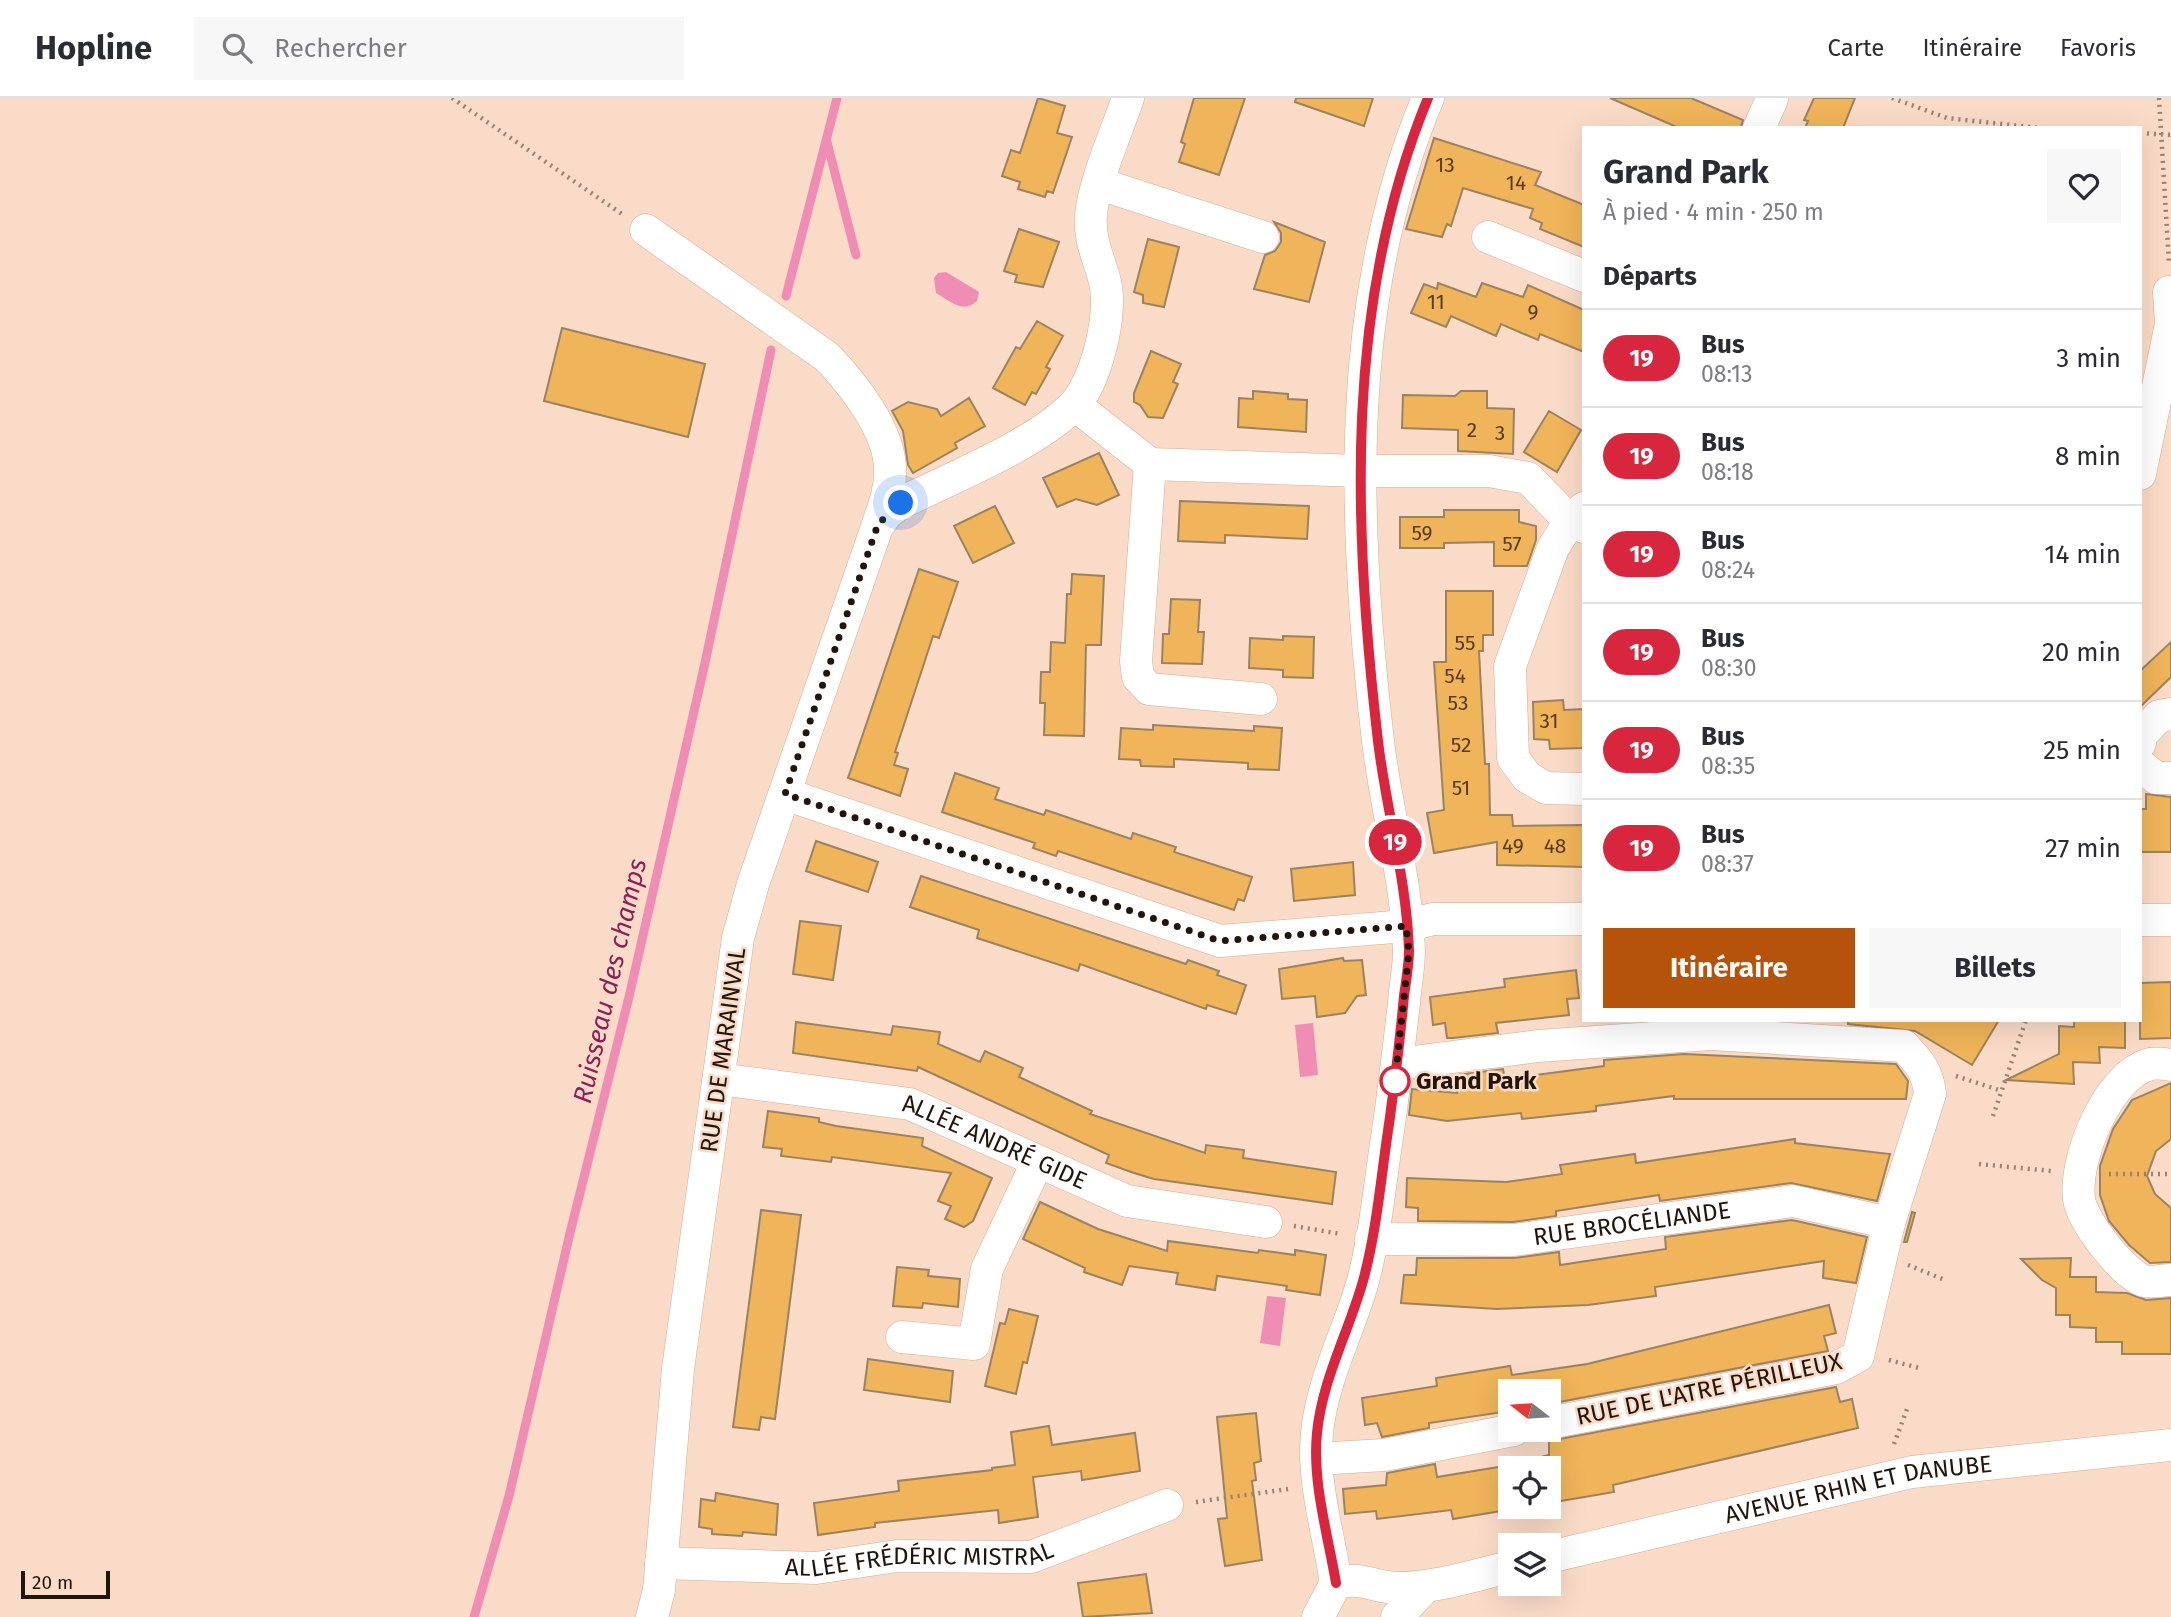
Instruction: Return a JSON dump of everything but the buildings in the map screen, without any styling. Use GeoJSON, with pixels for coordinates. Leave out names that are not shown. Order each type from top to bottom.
{"type":"FeatureCollection","features":[{"type":"Feature","properties":{"kind":"street"},"geometry":{"type":"LineString","coordinates":[[876,530],[887,513],[901,503],[1047,429],[1075,405],[1095,365],[1109,311],[1105,281],[1094,255],[1090,233],[1091,212],[1128,98]]}},
{"type":"Feature","properties":{"kind":"street"},"geometry":{"type":"LineString","coordinates":[[1318,1617],[1336,1583],[1318,1472],[1317,1432],[1327,1389],[1360,1289],[1371,1239],[1398,1064],[1409,952],[1379,745],[1364,603],[1361,471],[1367,345],[1376,277],[1391,209],[1428,98]]}},
{"type":"Feature","properties":{"kind":"street"},"geometry":{"type":"LineString","coordinates":[[1760,126],[1774,98]]}},
{"type":"Feature","properties":{"kind":"street"},"geometry":{"type":"LineString","coordinates":[[1100,184],[1263,237]]}},
{"type":"Feature","properties":{"kind":"street","name":"RUE DE MARAINVAL"},"geometry":{"type":"LineString","coordinates":[[646,230],[827,357],[848,379],[868,409],[886,448],[891,469],[889,487],[876,530],[752,884],[738,938],[678,1369],[658,1597]]}},
{"type":"Feature","properties":{"kind":"street"},"geometry":{"type":"LineString","coordinates":[[1488,237],[1582,275]]}},
{"type":"Feature","properties":{"kind":"street"},"geometry":{"type":"LineString","coordinates":[[2142,464],[2171,324],[2169,292]]}},
{"type":"Feature","properties":{"kind":"street"},"geometry":{"type":"LineString","coordinates":[[1075,405],[1150,464],[1361,471],[1489,471],[1528,478],[1579,519],[1553,548],[1510,666],[1513,758],[1527,777],[1546,788],[1582,789]]}},
{"type":"Feature","properties":{"kind":"street"},"geometry":{"type":"LineString","coordinates":[[1150,464],[1136,661],[1138,677],[1149,689],[1261,699]]}},
{"type":"Feature","properties":{"kind":"street"},"geometry":{"type":"LineString","coordinates":[[2142,734],[2159,716],[2171,715]]}},
{"type":"Feature","properties":{"kind":"street"},"geometry":{"type":"LineString","coordinates":[[2142,767],[2156,778],[2171,778]]}},
{"type":"Feature","properties":{"kind":"street"},"geometry":{"type":"LineString","coordinates":[[785,794],[1220,941],[1406,926],[1433,919],[1582,919]]}},
{"type":"Feature","properties":{"kind":"street"},"geometry":{"type":"LineString","coordinates":[[2142,920],[2171,919]]}},
{"type":"Feature","properties":{"kind":"street"},"geometry":{"type":"LineString","coordinates":[[1398,1064],[1538,1046],[1711,1034],[1904,1046],[1921,1064],[1929,1078],[1930,1094],[1889,1223]]}},
{"type":"Feature","properties":{"kind":"street"},"geometry":{"type":"LineString","coordinates":[[2171,1065],[2150,1064],[2124,1079],[2097,1118],[2082,1161],[2079,1200],[2108,1253],[2144,1280],[2171,1280]]}},
{"type":"Feature","properties":{"kind":"street","name":"ALLÉE ANDRÉ GIDE"},"geometry":{"type":"LineString","coordinates":[[719,1079],[910,1104],[1037,1163],[1128,1201],[1266,1222]]}},
{"type":"Feature","properties":{"kind":"street"},"geometry":{"type":"LineString","coordinates":[[902,1337],[974,1344],[986,1269],[1037,1163]]}},
{"type":"Feature","properties":{"kind":"street","name":"RUE BROCÉLIANDE"},"geometry":{"type":"LineString","coordinates":[[1371,1239],[1514,1240],[1793,1201],[1889,1223]]}},
{"type":"Feature","properties":{"kind":"street","name":"RUE DE L'ATRE PÉRILLEUX"},"geometry":{"type":"LineString","coordinates":[[1561,1421],[1836,1367],[1858,1356],[1889,1223]]}},
{"type":"Feature","properties":{"kind":"street"},"geometry":{"type":"LineString","coordinates":[[1318,1472],[1384,1455],[1498,1433]]}},
{"type":"Feature","properties":{"kind":"street","name":"AVENUE RHIN ET DANUBE"},"geometry":{"type":"LineString","coordinates":[[1561,1555],[1912,1472],[2171,1445]]}},
{"type":"Feature","properties":{"kind":"street","name":"ALLÉE FRÉDÉRIC MISTRAL"},"geometry":{"type":"LineString","coordinates":[[658,1597],[897,1556],[1031,1557],[1167,1505]]}},
{"type":"Feature","properties":{"kind":"street"},"geometry":{"type":"LineString","coordinates":[[1336,1583],[1355,1578],[1385,1588],[1425,1587],[1498,1569]]}},
{"type":"Feature","properties":{"kind":"street"},"geometry":{"type":"LineString","coordinates":[[1397,1617],[1425,1587]]}},
{"type":"Feature","properties":{"kind":"path"},"geometry":{"type":"LineString","coordinates":[[452,98],[646,230]]}},
{"type":"Feature","properties":{"kind":"path"},"geometry":{"type":"LineString","coordinates":[[1892,98],[1947,118],[2021,126]]}},
{"type":"Feature","properties":{"kind":"path"},"geometry":{"type":"LineString","coordinates":[[2159,98],[2169,227],[2169,292]]}},
{"type":"Feature","properties":{"kind":"path"},"geometry":{"type":"LineString","coordinates":[[2142,133],[2171,135]]}},
{"type":"Feature","properties":{"kind":"path"},"geometry":{"type":"LineString","coordinates":[[1993,1116],[2025,1022]]}},
{"type":"Feature","properties":{"kind":"path"},"geometry":{"type":"LineString","coordinates":[[1929,1078],[1939,1071],[2002,1091]]}},
{"type":"Feature","properties":{"kind":"path"},"geometry":{"type":"LineString","coordinates":[[1979,1164],[2081,1174],[2171,1174]]}},
{"type":"Feature","properties":{"kind":"path"},"geometry":{"type":"LineString","coordinates":[[1266,1222],[1371,1239]]}},
{"type":"Feature","properties":{"kind":"path"},"geometry":{"type":"LineString","coordinates":[[1167,1505],[1318,1472]]}},
{"type":"Feature","properties":{"kind":"shaded area"},"geometry":{"type":"Polygon","coordinates":[[[946,272],[979,292],[977,301],[972,305],[962,306],[936,293],[934,278],[938,273],[946,272]]]}},
{"type":"Feature","properties":{"kind":"shaded area"},"geometry":{"type":"Polygon","coordinates":[[[1313,1023],[1318,1075],[1300,1077],[1295,1025],[1313,1023]]]}},
{"type":"Feature","properties":{"kind":"shaded area"},"geometry":{"type":"Polygon","coordinates":[[[1267,1296],[1286,1298],[1280,1346],[1260,1343],[1267,1296]]]}},
{"type":"Feature","properties":{"kind":"waterway","name":"Ruisseau des champs"},"geometry":{"type":"LineString","coordinates":[[786,296],[837,98]]}},
{"type":"Feature","properties":{"kind":"waterway"},"geometry":{"type":"LineString","coordinates":[[827,142],[856,255]]}},
{"type":"Feature","properties":{"kind":"waterway","name":"Ruisseau des champs"},"geometry":{"type":"LineString","coordinates":[[474,1617],[509,1496],[570,1233],[629,997],[705,663],[771,350]]}},
{"type":"Feature","properties":{"kind":"bus line","name":"19"},"geometry":{"type":"LineString","coordinates":[[1336,1583],[1322,1501],[1317,1432],[1336,1359],[1364,1278],[1398,1064],[1409,952],[1402,889],[1379,745],[1363,590],[1361,435],[1367,345],[1376,277],[1391,209],[1417,123],[1428,98]]}},
{"type":"Feature","properties":{"kind":"place","name":"Grand Park"},"geometry":{"type":"Point","coordinates":[1395,1081]}},
{"type":"Feature","properties":{"kind":"route"},"geometry":{"type":"LineString","coordinates":[[901,503],[887,513],[876,530],[785,794],[1220,941],[1406,926],[1409,952],[1394,1089],[1395,1081]]}}]}
